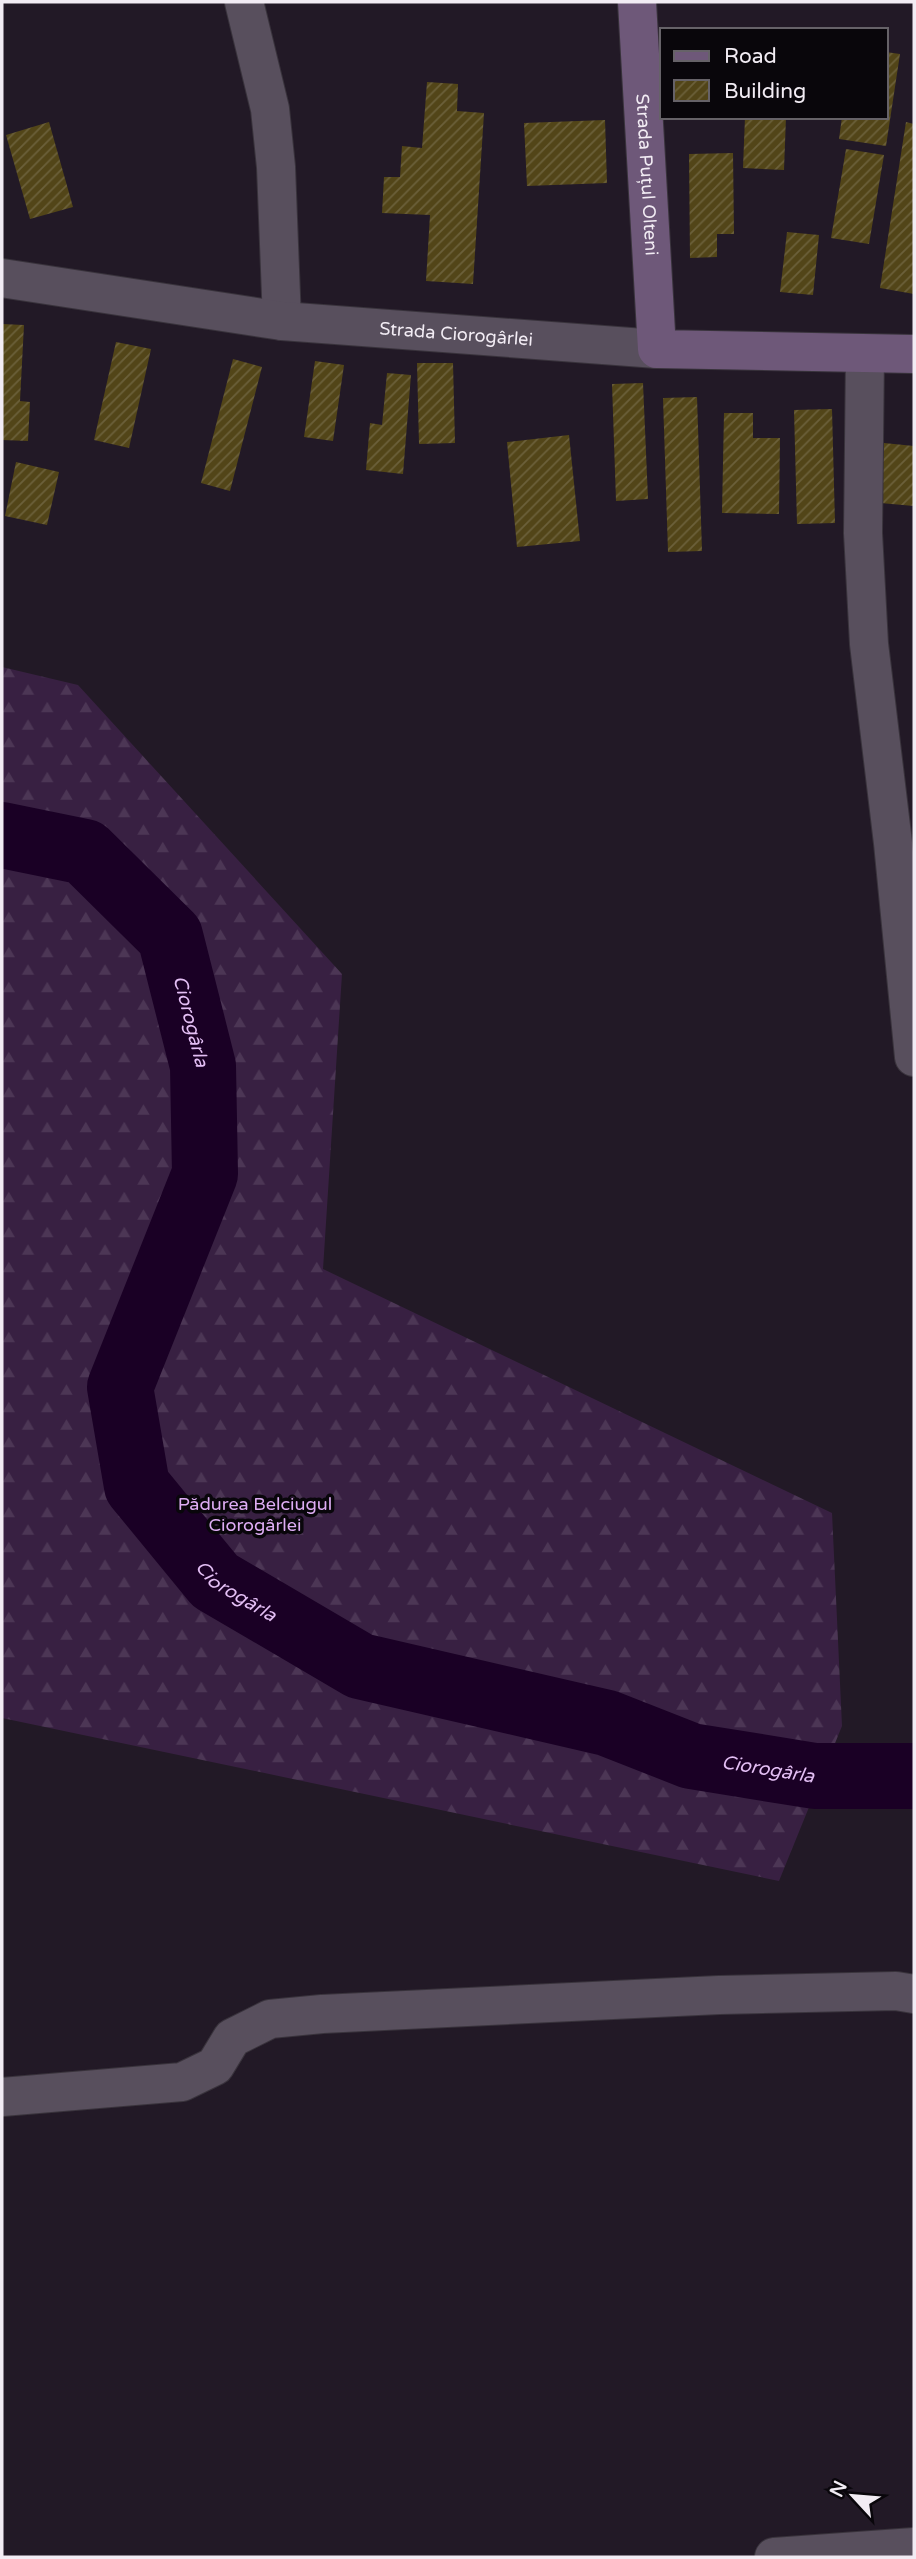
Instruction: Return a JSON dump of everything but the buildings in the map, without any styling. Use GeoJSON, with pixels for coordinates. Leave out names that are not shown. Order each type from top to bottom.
{"type":"FeatureCollection","features":[{"type":"Feature","properties":{"kind":"street"},"geometry":{"type":"LineString","coordinates":[[244,2],[270,109],[276,167],[282,321]]}},
{"type":"Feature","properties":{"kind":"street","name":"Strada Puțul Olteni"},"geometry":{"type":"LineString","coordinates":[[637,2],[657,349]]}},
{"type":"Feature","properties":{"kind":"street","name":"Strada Ciorogârlei"},"geometry":{"type":"LineString","coordinates":[[2,278],[282,321],[657,349],[914,354]]}},
{"type":"Feature","properties":{"kind":"street"},"geometry":{"type":"LineString","coordinates":[[865,354],[863,533],[869,644],[893,843],[914,1057]]}},
{"type":"Feature","properties":{"kind":"street"},"geometry":{"type":"LineString","coordinates":[[2,2097],[182,2082],[215,2066],[232,2038],[270,2019],[322,2014],[706,1996],[896,1991],[914,1994]]}},
{"type":"Feature","properties":{"kind":"street"},"geometry":{"type":"LineString","coordinates":[[774,2557],[914,2547]]}},
{"type":"Feature","properties":{"kind":"green space","name":"Pădurea Belciugul Ciorogârlei"},"geometry":{"type":"Polygon","coordinates":[[[2,667],[78,685],[342,974],[323,1269],[832,1513],[842,1726],[779,1881],[2,1718],[2,667]]]}},
{"type":"Feature","properties":{"kind":"waterway","name":"Ciorogârla"},"geometry":{"type":"LineString","coordinates":[[2,835],[85,852],[170,936],[203,1066],[205,1174],[120,1387],[137,1486],[215,1581],[360,1666],[607,1723],[691,1756],[815,1776],[914,1776]]}}]}
